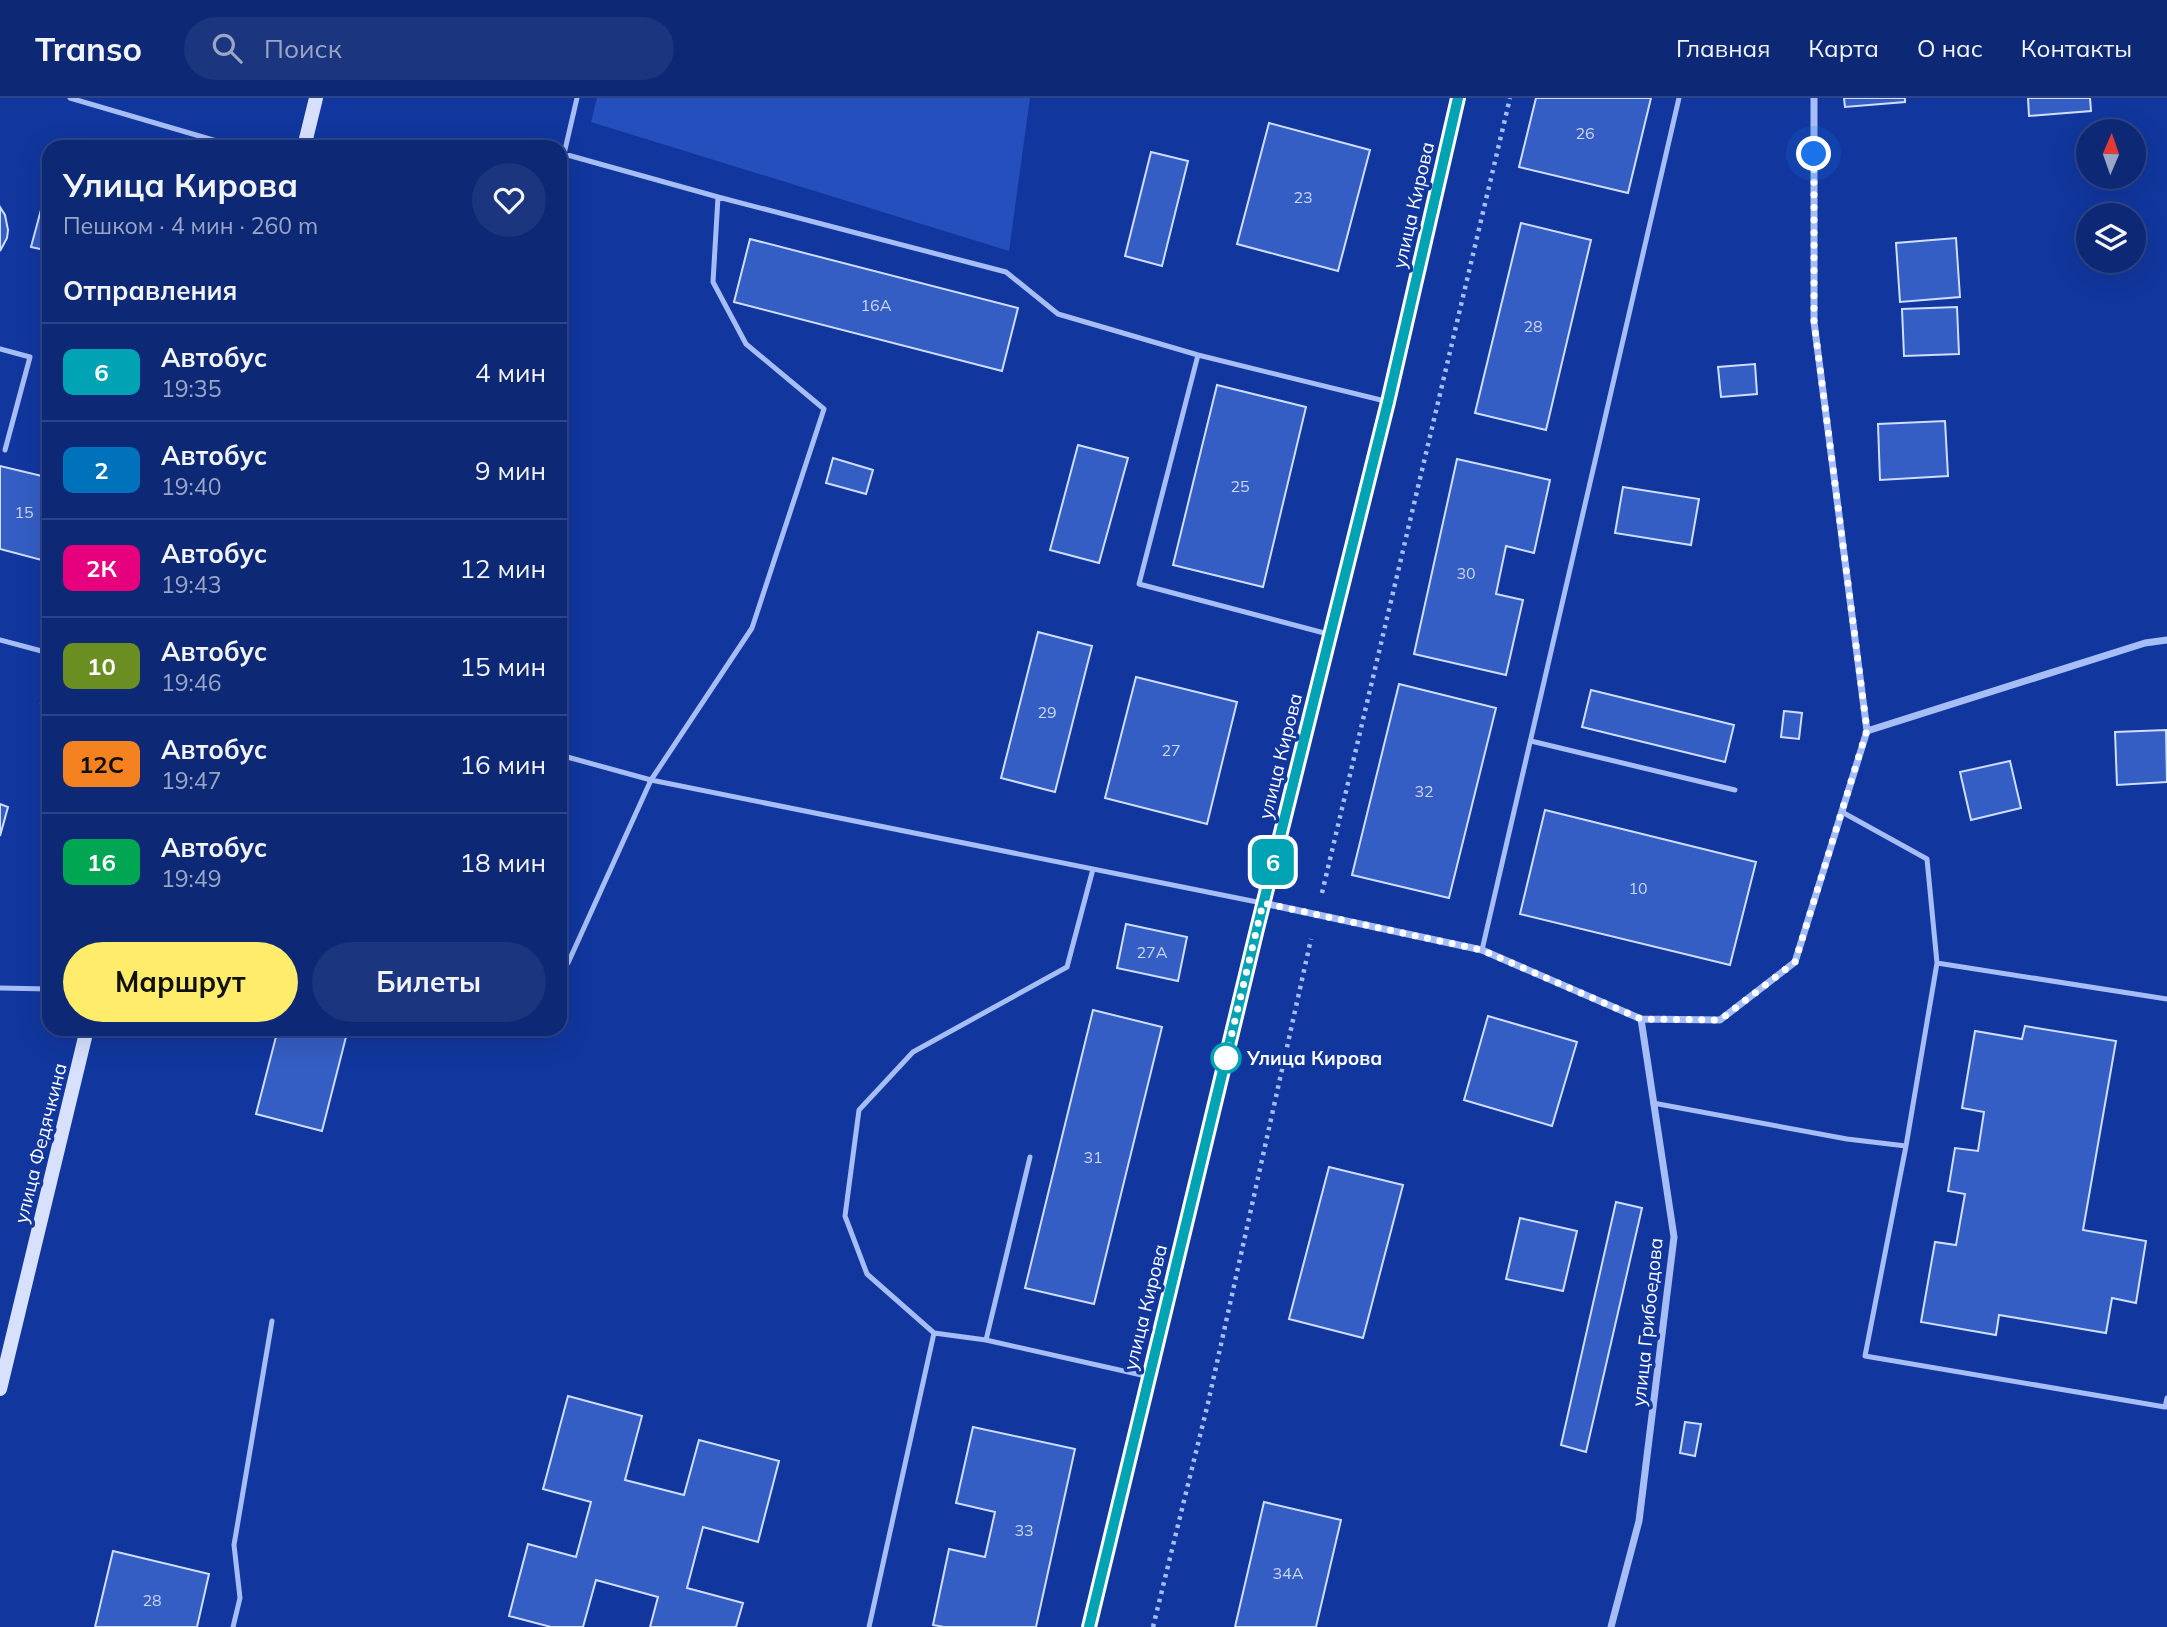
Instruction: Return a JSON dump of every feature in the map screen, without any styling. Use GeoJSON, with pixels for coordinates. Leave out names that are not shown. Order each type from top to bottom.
{"type":"FeatureCollection","features":[{"type":"Feature","properties":{"kind":"main road"},"geometry":{"type":"LineString","coordinates":[[306,140],[316,98]]}},
{"type":"Feature","properties":{"kind":"main road","name":"улица Кирова"},"geometry":{"type":"LineString","coordinates":[[1089,1627],[1263,903],[1388,402],[1458,98]]}},
{"type":"Feature","properties":{"kind":"main road","name":"улица Федячкина"},"geometry":{"type":"LineString","coordinates":[[0,1389],[85,1036]]}},
{"type":"Feature","properties":{"kind":"street"},"geometry":{"type":"LineString","coordinates":[[1263,903],[1482,950],[1641,1019],[1720,1020],[1795,962],[1867,730],[1814,322],[1814,98]]}},
{"type":"Feature","properties":{"kind":"street"},"geometry":{"type":"LineString","coordinates":[[1867,730],[2145,643],[2167,640]]}},
{"type":"Feature","properties":{"kind":"street","name":"улица Грибоедова"},"geometry":{"type":"LineString","coordinates":[[1611,1627],[1639,1521],[1674,1237],[1641,1019]]}},
{"type":"Feature","properties":{"kind":"lane"},"geometry":{"type":"LineString","coordinates":[[70,98],[213,140]]}},
{"type":"Feature","properties":{"kind":"lane"},"geometry":{"type":"LineString","coordinates":[[566,140],[578,98]]}},
{"type":"Feature","properties":{"kind":"lane"},"geometry":{"type":"LineString","coordinates":[[1482,950],[1679,98]]}},
{"type":"Feature","properties":{"kind":"lane"},"geometry":{"type":"LineString","coordinates":[[567,156],[1006,272],[1058,314],[1198,355],[1388,402]]}},
{"type":"Feature","properties":{"kind":"lane"},"geometry":{"type":"LineString","coordinates":[[568,963],[651,780],[752,628],[824,409],[746,344],[713,282],[718,197]]}},
{"type":"Feature","properties":{"kind":"lane"},"geometry":{"type":"LineString","coordinates":[[0,349],[30,356],[5,450]]}},
{"type":"Feature","properties":{"kind":"lane"},"geometry":{"type":"LineString","coordinates":[[1198,355],[1139,584],[1331,635]]}},
{"type":"Feature","properties":{"kind":"lane"},"geometry":{"type":"LineString","coordinates":[[0,640],[42,651]]}},
{"type":"Feature","properties":{"kind":"lane"},"geometry":{"type":"LineString","coordinates":[[1531,741],[1735,790]]}},
{"type":"Feature","properties":{"kind":"lane"},"geometry":{"type":"LineString","coordinates":[[567,757],[651,780],[1263,903]]}},
{"type":"Feature","properties":{"kind":"lane"},"geometry":{"type":"LineString","coordinates":[[1842,812],[1927,859],[1937,963],[1906,1146],[1865,1356],[2165,1407],[2167,1398]]}},
{"type":"Feature","properties":{"kind":"lane"},"geometry":{"type":"LineString","coordinates":[[1093,869],[1067,967],[913,1052],[859,1110],[845,1216],[867,1274],[933,1333],[986,1340],[1148,1377]]}},
{"type":"Feature","properties":{"kind":"lane"},"geometry":{"type":"LineString","coordinates":[[1937,963],[2167,999]]}},
{"type":"Feature","properties":{"kind":"lane"},"geometry":{"type":"LineString","coordinates":[[0,988],[42,989]]}},
{"type":"Feature","properties":{"kind":"lane"},"geometry":{"type":"LineString","coordinates":[[1653,1103],[1847,1139],[1906,1146]]}},
{"type":"Feature","properties":{"kind":"lane"},"geometry":{"type":"LineString","coordinates":[[986,1340],[1030,1157]]}},
{"type":"Feature","properties":{"kind":"lane"},"geometry":{"type":"LineString","coordinates":[[233,1627],[240,1598],[234,1545],[272,1321]]}},
{"type":"Feature","properties":{"kind":"lane"},"geometry":{"type":"LineString","coordinates":[[869,1627],[933,1333]]}},
{"type":"Feature","properties":{"kind":"path"},"geometry":{"type":"LineString","coordinates":[[1153,1627],[1208,1403],[1316,916],[1510,98]]}},
{"type":"Feature","properties":{"kind":"shaded area"},"geometry":{"type":"Polygon","coordinates":[[[597,98],[1030,98],[1009,251],[591,122],[597,98]]]}},
{"type":"Feature","properties":{"kind":"building"},"geometry":{"type":"Polygon","coordinates":[[[1536,98],[1651,98],[1628,193],[1519,167],[1536,98]]]}},
{"type":"Feature","properties":{"kind":"building"},"geometry":{"type":"Polygon","coordinates":[[[1844,98],[1905,98],[1905,102],[1845,107],[1844,98]]]}},
{"type":"Feature","properties":{"kind":"building"},"geometry":{"type":"Polygon","coordinates":[[[2028,98],[2090,98],[2091,111],[2029,116],[2028,98]]]}},
{"type":"Feature","properties":{"kind":"building"},"geometry":{"type":"Polygon","coordinates":[[[1269,123],[1370,150],[1338,271],[1237,244],[1269,123]]]}},
{"type":"Feature","properties":{"kind":"building"},"geometry":{"type":"Polygon","coordinates":[[[1151,152],[1188,161],[1162,266],[1125,256],[1151,152]]]}},
{"type":"Feature","properties":{"kind":"building"},"geometry":{"type":"Polygon","coordinates":[[[42,206],[42,249],[31,247],[42,206]]]}},
{"type":"Feature","properties":{"kind":"building"},"geometry":{"type":"Polygon","coordinates":[[[0,207],[8,230],[0,251],[0,207]]]}},
{"type":"Feature","properties":{"kind":"building"},"geometry":{"type":"Polygon","coordinates":[[[1521,223],[1591,240],[1546,430],[1475,413],[1521,223]]]}},
{"type":"Feature","properties":{"kind":"building"},"geometry":{"type":"Polygon","coordinates":[[[1956,238],[1960,297],[1900,302],[1896,243],[1956,238]]]}},
{"type":"Feature","properties":{"kind":"building"},"geometry":{"type":"Polygon","coordinates":[[[750,239],[1018,308],[1002,371],[734,302],[750,239]]]}},
{"type":"Feature","properties":{"kind":"building"},"geometry":{"type":"Polygon","coordinates":[[[1957,307],[1959,354],[1904,356],[1902,309],[1957,307]]]}},
{"type":"Feature","properties":{"kind":"building"},"geometry":{"type":"Polygon","coordinates":[[[1755,364],[1757,394],[1721,397],[1718,367],[1755,364]]]}},
{"type":"Feature","properties":{"kind":"building"},"geometry":{"type":"Polygon","coordinates":[[[1217,385],[1306,407],[1263,587],[1173,565],[1217,385]]]}},
{"type":"Feature","properties":{"kind":"building"},"geometry":{"type":"Polygon","coordinates":[[[1945,421],[1948,476],[1880,480],[1878,424],[1945,421]]]}},
{"type":"Feature","properties":{"kind":"building"},"geometry":{"type":"Polygon","coordinates":[[[1078,445],[1128,458],[1099,563],[1050,550],[1078,445]]]}},
{"type":"Feature","properties":{"kind":"building"},"geometry":{"type":"Polygon","coordinates":[[[833,458],[873,470],[866,494],[826,483],[833,458]]]}},
{"type":"Feature","properties":{"kind":"building"},"geometry":{"type":"Polygon","coordinates":[[[1457,459],[1550,480],[1534,553],[1506,546],[1496,594],[1523,600],[1506,675],[1414,654],[1457,459]]]}},
{"type":"Feature","properties":{"kind":"building"},"geometry":{"type":"Polygon","coordinates":[[[0,466],[42,476],[42,560],[0,549],[0,466]]]}},
{"type":"Feature","properties":{"kind":"building"},"geometry":{"type":"Polygon","coordinates":[[[1623,487],[1699,499],[1691,545],[1615,533],[1623,487]]]}},
{"type":"Feature","properties":{"kind":"building"},"geometry":{"type":"Polygon","coordinates":[[[1038,632],[1092,646],[1055,792],[1001,778],[1038,632]]]}},
{"type":"Feature","properties":{"kind":"building"},"geometry":{"type":"Polygon","coordinates":[[[1136,677],[1237,702],[1207,824],[1105,798],[1136,677]]]}},
{"type":"Feature","properties":{"kind":"building"},"geometry":{"type":"Polygon","coordinates":[[[1399,684],[1496,708],[1449,898],[1352,875],[1399,684]]]}},
{"type":"Feature","properties":{"kind":"building"},"geometry":{"type":"Polygon","coordinates":[[[1591,690],[1734,725],[1725,762],[1582,727],[1591,690]]]}},
{"type":"Feature","properties":{"kind":"building"},"geometry":{"type":"Polygon","coordinates":[[[1784,711],[1802,713],[1799,739],[1781,737],[1784,711]]]}},
{"type":"Feature","properties":{"kind":"building"},"geometry":{"type":"Polygon","coordinates":[[[2166,730],[2167,782],[2117,785],[2115,732],[2166,730]]]}},
{"type":"Feature","properties":{"kind":"building"},"geometry":{"type":"Polygon","coordinates":[[[2010,761],[2021,808],[1971,820],[1960,772],[2010,761]]]}},
{"type":"Feature","properties":{"kind":"building"},"geometry":{"type":"Polygon","coordinates":[[[0,804],[8,807],[0,836],[0,804]]]}},
{"type":"Feature","properties":{"kind":"building"},"geometry":{"type":"Polygon","coordinates":[[[1545,810],[1756,862],[1730,965],[1520,914],[1545,810]]]}},
{"type":"Feature","properties":{"kind":"building"},"geometry":{"type":"Polygon","coordinates":[[[1126,924],[1187,937],[1178,981],[1117,968],[1126,924]]]}},
{"type":"Feature","properties":{"kind":"building"},"geometry":{"type":"Polygon","coordinates":[[[1093,1010],[1162,1027],[1094,1304],[1025,1288],[1093,1010]]]}},
{"type":"Feature","properties":{"kind":"building"},"geometry":{"type":"Polygon","coordinates":[[[1488,1016],[1577,1042],[1552,1126],[1464,1100],[1488,1016]]]}},
{"type":"Feature","properties":{"kind":"building"},"geometry":{"type":"Polygon","coordinates":[[[2025,1026],[2116,1041],[2083,1230],[2146,1241],[2136,1303],[2112,1298],[2106,1333],[1999,1315],[1996,1335],[1921,1322],[1935,1242],[1956,1245],[1965,1194],[1948,1191],[1955,1148],[1978,1151],[1984,1112],[1962,1108],[1975,1031],[2022,1039],[2025,1026]]]}},
{"type":"Feature","properties":{"kind":"building"},"geometry":{"type":"Polygon","coordinates":[[[276,1036],[346,1036],[322,1131],[256,1114],[276,1036]]]}},
{"type":"Feature","properties":{"kind":"building"},"geometry":{"type":"Polygon","coordinates":[[[1329,1167],[1403,1185],[1363,1338],[1289,1319],[1329,1167]]]}},
{"type":"Feature","properties":{"kind":"building"},"geometry":{"type":"Polygon","coordinates":[[[1616,1202],[1642,1208],[1586,1452],[1561,1445],[1616,1202]]]}},
{"type":"Feature","properties":{"kind":"building"},"geometry":{"type":"Polygon","coordinates":[[[1520,1218],[1577,1231],[1563,1291],[1506,1279],[1520,1218]]]}},
{"type":"Feature","properties":{"kind":"building"},"geometry":{"type":"Polygon","coordinates":[[[568,1396],[642,1416],[625,1480],[684,1495],[699,1440],[779,1461],[758,1542],[703,1527],[687,1588],[743,1603],[736,1627],[650,1627],[658,1597],[596,1580],[583,1627],[551,1627],[509,1616],[528,1544],[576,1557],[591,1502],[543,1489],[568,1396]]]}},
{"type":"Feature","properties":{"kind":"building"},"geometry":{"type":"Polygon","coordinates":[[[1685,1422],[1701,1424],[1695,1456],[1680,1453],[1685,1422]]]}},
{"type":"Feature","properties":{"kind":"building"},"geometry":{"type":"Polygon","coordinates":[[[973,1427],[1075,1449],[1036,1627],[933,1625],[949,1549],[985,1557],[995,1512],[956,1503],[973,1427]]]}},
{"type":"Feature","properties":{"kind":"building"},"geometry":{"type":"Polygon","coordinates":[[[1264,1502],[1341,1520],[1316,1627],[1235,1627],[1264,1502]]]}},
{"type":"Feature","properties":{"kind":"building"},"geometry":{"type":"Polygon","coordinates":[[[113,1551],[209,1574],[197,1627],[95,1627],[113,1551]]]}},
{"type":"Feature","properties":{"kind":"bus line","name":"6"},"geometry":{"type":"LineString","coordinates":[[1089,1627],[1257,929],[1388,402],[1458,98]]}},
{"type":"Feature","properties":{"kind":"place","name":"Улица Кирова"},"geometry":{"type":"Point","coordinates":[1226,1058]}},
{"type":"Feature","properties":{"kind":"route"},"geometry":{"type":"LineString","coordinates":[[1226,1058],[1263,903],[1482,950],[1641,1019],[1720,1020],[1795,962],[1867,730],[1814,322],[1814,154]]}}]}
